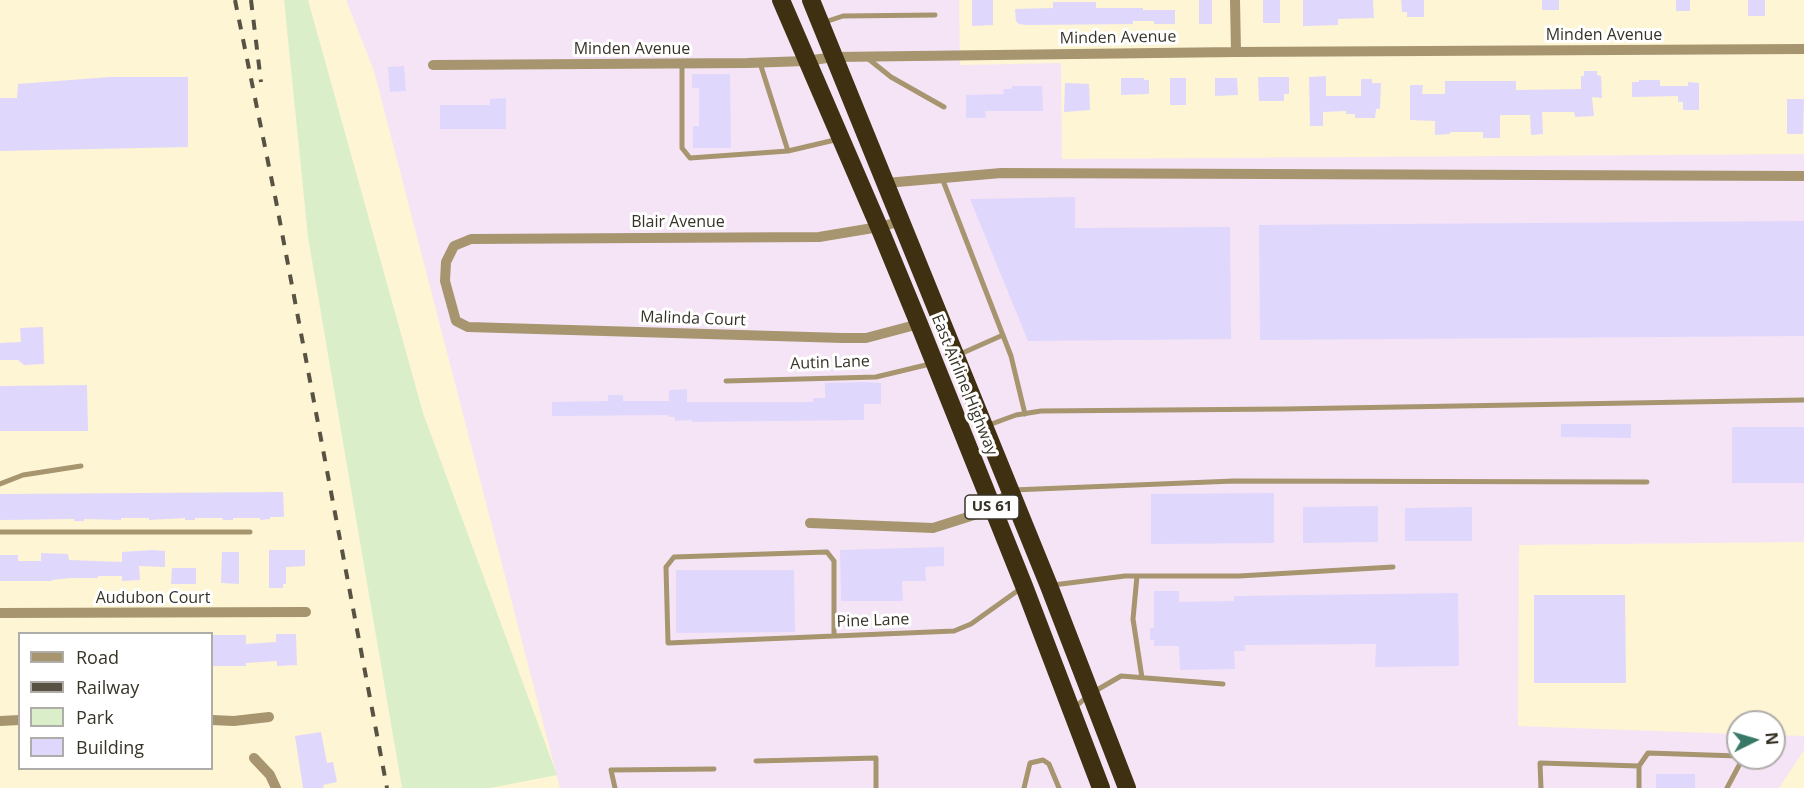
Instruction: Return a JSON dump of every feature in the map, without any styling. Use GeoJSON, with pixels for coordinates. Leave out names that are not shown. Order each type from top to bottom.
{"type":"FeatureCollection","features":[{"type":"Feature","properties":{"kind":"highway","name":"East Airline Highway"},"geometry":{"type":"LineString","coordinates":[[780,0],[919,324],[1024,586],[1101,788]]}},
{"type":"Feature","properties":{"kind":"highway","name":"East Airline Highway"},"geometry":{"type":"LineString","coordinates":[[811,0],[1049,586],[1127,788]]}},
{"type":"Feature","properties":{"kind":"street"},"geometry":{"type":"LineString","coordinates":[[1235,0],[1236,52]]}},
{"type":"Feature","properties":{"kind":"street","name":"Minden Avenue"},"geometry":{"type":"LineString","coordinates":[[433,65],[760,62],[864,56],[1804,49]]}},
{"type":"Feature","properties":{"kind":"street"},"geometry":{"type":"LineString","coordinates":[[886,183],[1001,173],[1804,176]]}},
{"type":"Feature","properties":{"kind":"street","name":"Blair Avenue"},"geometry":{"type":"LineString","coordinates":[[466,326],[456,321],[445,281],[446,262],[454,246],[471,238],[819,237],[902,221]]}},
{"type":"Feature","properties":{"kind":"street","name":"Malinda Court"},"geometry":{"type":"LineString","coordinates":[[466,326],[866,338],[919,324]]}},
{"type":"Feature","properties":{"kind":"street"},"geometry":{"type":"LineString","coordinates":[[810,523],[933,528],[993,509],[1010,490]]}},
{"type":"Feature","properties":{"kind":"street","name":"Audubon Court"},"geometry":{"type":"LineString","coordinates":[[0,613],[306,612]]}},
{"type":"Feature","properties":{"kind":"street"},"geometry":{"type":"LineString","coordinates":[[213,720],[234,721],[269,717]]}},
{"type":"Feature","properties":{"kind":"street"},"geometry":{"type":"LineString","coordinates":[[0,722],[18,720]]}},
{"type":"Feature","properties":{"kind":"street"},"geometry":{"type":"LineString","coordinates":[[254,758],[270,775],[276,788]]}},
{"type":"Feature","properties":{"kind":"lane"},"geometry":{"type":"LineString","coordinates":[[820,23],[843,16],[935,15]]}},
{"type":"Feature","properties":{"kind":"lane"},"geometry":{"type":"LineString","coordinates":[[864,56],[891,77],[944,107]]}},
{"type":"Feature","properties":{"kind":"lane"},"geometry":{"type":"LineString","coordinates":[[760,62],[788,151]]}},
{"type":"Feature","properties":{"kind":"lane"},"geometry":{"type":"LineString","coordinates":[[682,63],[682,148],[690,158],[788,151],[840,139]]}},
{"type":"Feature","properties":{"kind":"lane"},"geometry":{"type":"LineString","coordinates":[[942,178],[1015,368],[1025,414]]}},
{"type":"Feature","properties":{"kind":"lane"},"geometry":{"type":"LineString","coordinates":[[956,356],[1002,335]]}},
{"type":"Feature","properties":{"kind":"lane","name":"Autin Lane"},"geometry":{"type":"LineString","coordinates":[[726,381],[876,377],[934,363]]}},
{"type":"Feature","properties":{"kind":"lane"},"geometry":{"type":"LineString","coordinates":[[984,427],[1016,415],[1041,411],[1804,400]]}},
{"type":"Feature","properties":{"kind":"lane"},"geometry":{"type":"LineString","coordinates":[[0,484],[23,475],[81,466]]}},
{"type":"Feature","properties":{"kind":"lane"},"geometry":{"type":"LineString","coordinates":[[1010,490],[1233,481],[1647,482]]}},
{"type":"Feature","properties":{"kind":"lane"},"geometry":{"type":"LineString","coordinates":[[0,532],[250,532]]}},
{"type":"Feature","properties":{"kind":"lane","name":"Pine Lane"},"geometry":{"type":"LineString","coordinates":[[834,636],[834,561],[827,552],[674,557],[666,567],[668,643],[954,631],[971,624],[1024,586]]}},
{"type":"Feature","properties":{"kind":"lane"},"geometry":{"type":"LineString","coordinates":[[1049,586],[1125,576],[1239,576],[1393,567]]}},
{"type":"Feature","properties":{"kind":"lane"},"geometry":{"type":"LineString","coordinates":[[1137,576],[1133,620],[1142,678]]}},
{"type":"Feature","properties":{"kind":"lane"},"geometry":{"type":"LineString","coordinates":[[1071,711],[1090,694],[1120,676],[1223,684]]}},
{"type":"Feature","properties":{"kind":"lane"},"geometry":{"type":"LineString","coordinates":[[1639,788],[1639,766],[1648,753],[1726,756]]}},
{"type":"Feature","properties":{"kind":"lane"},"geometry":{"type":"LineString","coordinates":[[756,761],[876,758],[876,788]]}},
{"type":"Feature","properties":{"kind":"lane"},"geometry":{"type":"LineString","coordinates":[[1024,788],[1030,763],[1043,760],[1049,764],[1059,788]]}},
{"type":"Feature","properties":{"kind":"lane"},"geometry":{"type":"LineString","coordinates":[[1541,788],[1540,763],[1639,766]]}},
{"type":"Feature","properties":{"kind":"lane"},"geometry":{"type":"LineString","coordinates":[[615,788],[611,770],[714,770]]}},
{"type":"Feature","properties":{"kind":"lane"},"geometry":{"type":"LineString","coordinates":[[1727,788],[1737,770]]}},
{"type":"Feature","properties":{"kind":"shaded area"},"geometry":{"type":"Polygon","coordinates":[[[346,0],[959,0],[960,65],[1061,63],[1062,159],[1804,154],[1804,542],[1519,545],[1518,726],[1726,734],[1726,770],[1786,770],[1786,735],[1804,736],[1804,750],[1779,788],[560,788],[374,71],[346,0]]]}},
{"type":"Feature","properties":{"kind":"green space"},"geometry":{"type":"Polygon","coordinates":[[[284,0],[308,0],[423,413],[557,775],[490,788],[402,788],[308,237],[284,0]]]}},
{"type":"Feature","properties":{"kind":"building"},"geometry":{"type":"Polygon","coordinates":[[[972,0],[993,0],[993,25],[972,26],[972,0]]]}},
{"type":"Feature","properties":{"kind":"building"},"geometry":{"type":"Polygon","coordinates":[[[1199,0],[1212,0],[1212,24],[1199,24],[1199,0]]]}},
{"type":"Feature","properties":{"kind":"building"},"geometry":{"type":"Polygon","coordinates":[[[1263,0],[1280,0],[1280,23],[1263,23],[1263,0]]]}},
{"type":"Feature","properties":{"kind":"building"},"geometry":{"type":"Polygon","coordinates":[[[1303,0],[1373,0],[1374,18],[1338,19],[1338,25],[1303,26],[1303,0]]]}},
{"type":"Feature","properties":{"kind":"building"},"geometry":{"type":"Polygon","coordinates":[[[1401,0],[1424,0],[1424,17],[1407,17],[1407,12],[1402,12],[1401,0]]]}},
{"type":"Feature","properties":{"kind":"building"},"geometry":{"type":"Polygon","coordinates":[[[1542,0],[1559,0],[1559,10],[1542,10],[1542,0]]]}},
{"type":"Feature","properties":{"kind":"building"},"geometry":{"type":"Polygon","coordinates":[[[1676,0],[1690,0],[1690,11],[1676,11],[1676,0]]]}},
{"type":"Feature","properties":{"kind":"building"},"geometry":{"type":"Polygon","coordinates":[[[1748,0],[1765,0],[1765,16],[1748,16],[1748,0]]]}},
{"type":"Feature","properties":{"kind":"building"},"geometry":{"type":"Polygon","coordinates":[[[1053,2],[1096,2],[1096,8],[1175,10],[1175,24],[1133,21],[1133,24],[1027,25],[1016,22],[1015,9],[1053,8],[1053,2]]]}},
{"type":"Feature","properties":{"kind":"building"},"geometry":{"type":"Polygon","coordinates":[[[404,66],[406,91],[390,92],[388,67],[404,66]]]}},
{"type":"Feature","properties":{"kind":"building"},"geometry":{"type":"Polygon","coordinates":[[[1584,71],[1597,71],[1597,75],[1601,76],[1602,98],[1592,97],[1594,116],[1575,117],[1574,112],[1542,112],[1543,134],[1531,135],[1530,115],[1500,115],[1500,138],[1483,138],[1483,132],[1450,132],[1450,134],[1435,135],[1435,121],[1410,120],[1411,85],[1423,85],[1422,94],[1445,94],[1445,81],[1516,81],[1516,90],[1581,89],[1581,76],[1584,76],[1584,71]]]}},
{"type":"Feature","properties":{"kind":"building"},"geometry":{"type":"Polygon","coordinates":[[[692,74],[730,74],[731,148],[693,148],[693,126],[699,126],[699,88],[692,88],[692,74]]]}},
{"type":"Feature","properties":{"kind":"building"},"geometry":{"type":"Polygon","coordinates":[[[1326,76],[1326,96],[1361,96],[1361,79],[1372,79],[1372,83],[1381,83],[1380,109],[1376,109],[1375,118],[1355,118],[1355,114],[1346,114],[1346,111],[1323,112],[1323,126],[1310,126],[1309,77],[1326,76]]]}},
{"type":"Feature","properties":{"kind":"building"},"geometry":{"type":"Polygon","coordinates":[[[110,77],[188,77],[188,147],[0,151],[0,98],[17,98],[18,84],[110,77]]]}},
{"type":"Feature","properties":{"kind":"building"},"geometry":{"type":"Polygon","coordinates":[[[1258,77],[1289,77],[1289,94],[1284,94],[1284,101],[1259,101],[1258,77]]]}},
{"type":"Feature","properties":{"kind":"building"},"geometry":{"type":"Polygon","coordinates":[[[1121,78],[1149,80],[1149,94],[1121,95],[1121,78]]]}},
{"type":"Feature","properties":{"kind":"building"},"geometry":{"type":"Polygon","coordinates":[[[1170,78],[1186,78],[1186,105],[1170,105],[1170,78]]]}},
{"type":"Feature","properties":{"kind":"building"},"geometry":{"type":"Polygon","coordinates":[[[1215,78],[1237,78],[1238,95],[1215,96],[1215,78]]]}},
{"type":"Feature","properties":{"kind":"building"},"geometry":{"type":"Polygon","coordinates":[[[1639,80],[1660,80],[1660,86],[1688,86],[1688,82],[1699,83],[1699,110],[1683,110],[1683,102],[1678,102],[1678,96],[1632,97],[1632,82],[1639,82],[1639,80]]]}},
{"type":"Feature","properties":{"kind":"building"},"geometry":{"type":"Polygon","coordinates":[[[1065,83],[1089,84],[1090,110],[1064,112],[1065,83]]]}},
{"type":"Feature","properties":{"kind":"building"},"geometry":{"type":"Polygon","coordinates":[[[1012,86],[1042,86],[1043,111],[985,111],[986,118],[966,118],[966,95],[1004,94],[1003,89],[1012,89],[1012,86]]]}},
{"type":"Feature","properties":{"kind":"building"},"geometry":{"type":"Polygon","coordinates":[[[506,98],[506,129],[440,129],[440,105],[490,105],[490,99],[506,98]]]}},
{"type":"Feature","properties":{"kind":"building"},"geometry":{"type":"Polygon","coordinates":[[[1787,99],[1804,99],[1803,134],[1787,134],[1787,99]]]}},
{"type":"Feature","properties":{"kind":"building"},"geometry":{"type":"Polygon","coordinates":[[[1075,197],[1075,228],[1230,227],[1231,339],[1028,341],[970,199],[1075,197]]]}},
{"type":"Feature","properties":{"kind":"building"},"geometry":{"type":"Polygon","coordinates":[[[1804,221],[1804,336],[1260,340],[1259,225],[1804,221]]]}},
{"type":"Feature","properties":{"kind":"building"},"geometry":{"type":"Polygon","coordinates":[[[43,327],[44,364],[24,365],[18,360],[0,360],[0,343],[21,342],[20,328],[43,327]]]}},
{"type":"Feature","properties":{"kind":"building"},"geometry":{"type":"Polygon","coordinates":[[[825,383],[881,383],[881,404],[864,404],[864,420],[692,422],[692,420],[675,421],[675,417],[668,415],[552,416],[552,402],[608,401],[608,395],[623,395],[623,401],[669,401],[669,390],[687,389],[687,402],[813,402],[813,398],[825,398],[825,383]]]}},
{"type":"Feature","properties":{"kind":"building"},"geometry":{"type":"Polygon","coordinates":[[[87,385],[88,431],[0,431],[0,386],[87,385]]]}},
{"type":"Feature","properties":{"kind":"building"},"geometry":{"type":"Polygon","coordinates":[[[1561,424],[1631,424],[1631,438],[1561,437],[1561,424]]]}},
{"type":"Feature","properties":{"kind":"building"},"geometry":{"type":"Polygon","coordinates":[[[1732,427],[1804,427],[1804,483],[1732,483],[1732,427]]]}},
{"type":"Feature","properties":{"kind":"building"},"geometry":{"type":"Polygon","coordinates":[[[283,492],[284,517],[260,520],[260,518],[149,520],[149,518],[121,518],[121,520],[84,519],[84,521],[74,521],[74,519],[0,520],[0,494],[283,492]]]}},
{"type":"Feature","properties":{"kind":"building"},"geometry":{"type":"Polygon","coordinates":[[[1274,493],[1274,543],[1151,544],[1151,494],[1274,493]]]}},
{"type":"Feature","properties":{"kind":"building"},"geometry":{"type":"Polygon","coordinates":[[[1378,506],[1378,542],[1303,543],[1303,507],[1378,506]]]}},
{"type":"Feature","properties":{"kind":"building"},"geometry":{"type":"Polygon","coordinates":[[[1472,507],[1472,541],[1405,541],[1405,508],[1472,507]]]}},
{"type":"Feature","properties":{"kind":"building"},"geometry":{"type":"Polygon","coordinates":[[[944,547],[944,566],[925,567],[926,581],[902,581],[903,601],[841,601],[840,550],[944,547]]]}},
{"type":"Feature","properties":{"kind":"building"},"geometry":{"type":"Polygon","coordinates":[[[269,550],[305,550],[305,566],[286,567],[286,584],[283,584],[283,588],[269,588],[269,550]]]}},
{"type":"Feature","properties":{"kind":"building"},"geometry":{"type":"Polygon","coordinates":[[[165,551],[165,567],[139,566],[140,580],[122,581],[122,576],[98,576],[98,578],[70,578],[52,581],[0,581],[0,555],[18,555],[18,561],[41,561],[41,553],[68,554],[69,560],[122,562],[122,552],[165,551]]]}},
{"type":"Feature","properties":{"kind":"building"},"geometry":{"type":"Polygon","coordinates":[[[222,552],[239,552],[239,584],[221,583],[222,552]]]}},
{"type":"Feature","properties":{"kind":"building"},"geometry":{"type":"Polygon","coordinates":[[[172,568],[196,568],[196,584],[171,584],[172,568]]]}},
{"type":"Feature","properties":{"kind":"building"},"geometry":{"type":"Polygon","coordinates":[[[676,570],[794,570],[795,632],[676,633],[676,570]]]}},
{"type":"Feature","properties":{"kind":"building"},"geometry":{"type":"Polygon","coordinates":[[[1154,591],[1179,591],[1179,602],[1234,601],[1234,596],[1458,593],[1459,666],[1375,667],[1376,644],[1245,645],[1245,651],[1234,651],[1235,669],[1180,670],[1179,646],[1154,646],[1154,640],[1150,640],[1150,628],[1154,628],[1154,591]]]}},
{"type":"Feature","properties":{"kind":"building"},"geometry":{"type":"Polygon","coordinates":[[[1534,595],[1625,595],[1626,683],[1534,683],[1534,595]]]}},
{"type":"Feature","properties":{"kind":"building"},"geometry":{"type":"Polygon","coordinates":[[[276,634],[296,634],[297,665],[277,666],[277,661],[246,663],[246,666],[213,666],[213,635],[246,635],[246,644],[276,642],[276,634]]]}},
{"type":"Feature","properties":{"kind":"building"},"geometry":{"type":"Polygon","coordinates":[[[321,732],[327,763],[333,762],[337,782],[323,785],[324,788],[303,788],[295,736],[321,732]]]}},
{"type":"Feature","properties":{"kind":"building"},"geometry":{"type":"Polygon","coordinates":[[[1656,774],[1695,774],[1695,788],[1656,788],[1656,774]]]}},
{"type":"Feature","properties":{"kind":"railway"},"geometry":{"type":"LineString","coordinates":[[235,0],[276,201],[387,788]]}},
{"type":"Feature","properties":{"kind":"railway"},"geometry":{"type":"LineString","coordinates":[[251,0],[261,82]]}}]}
